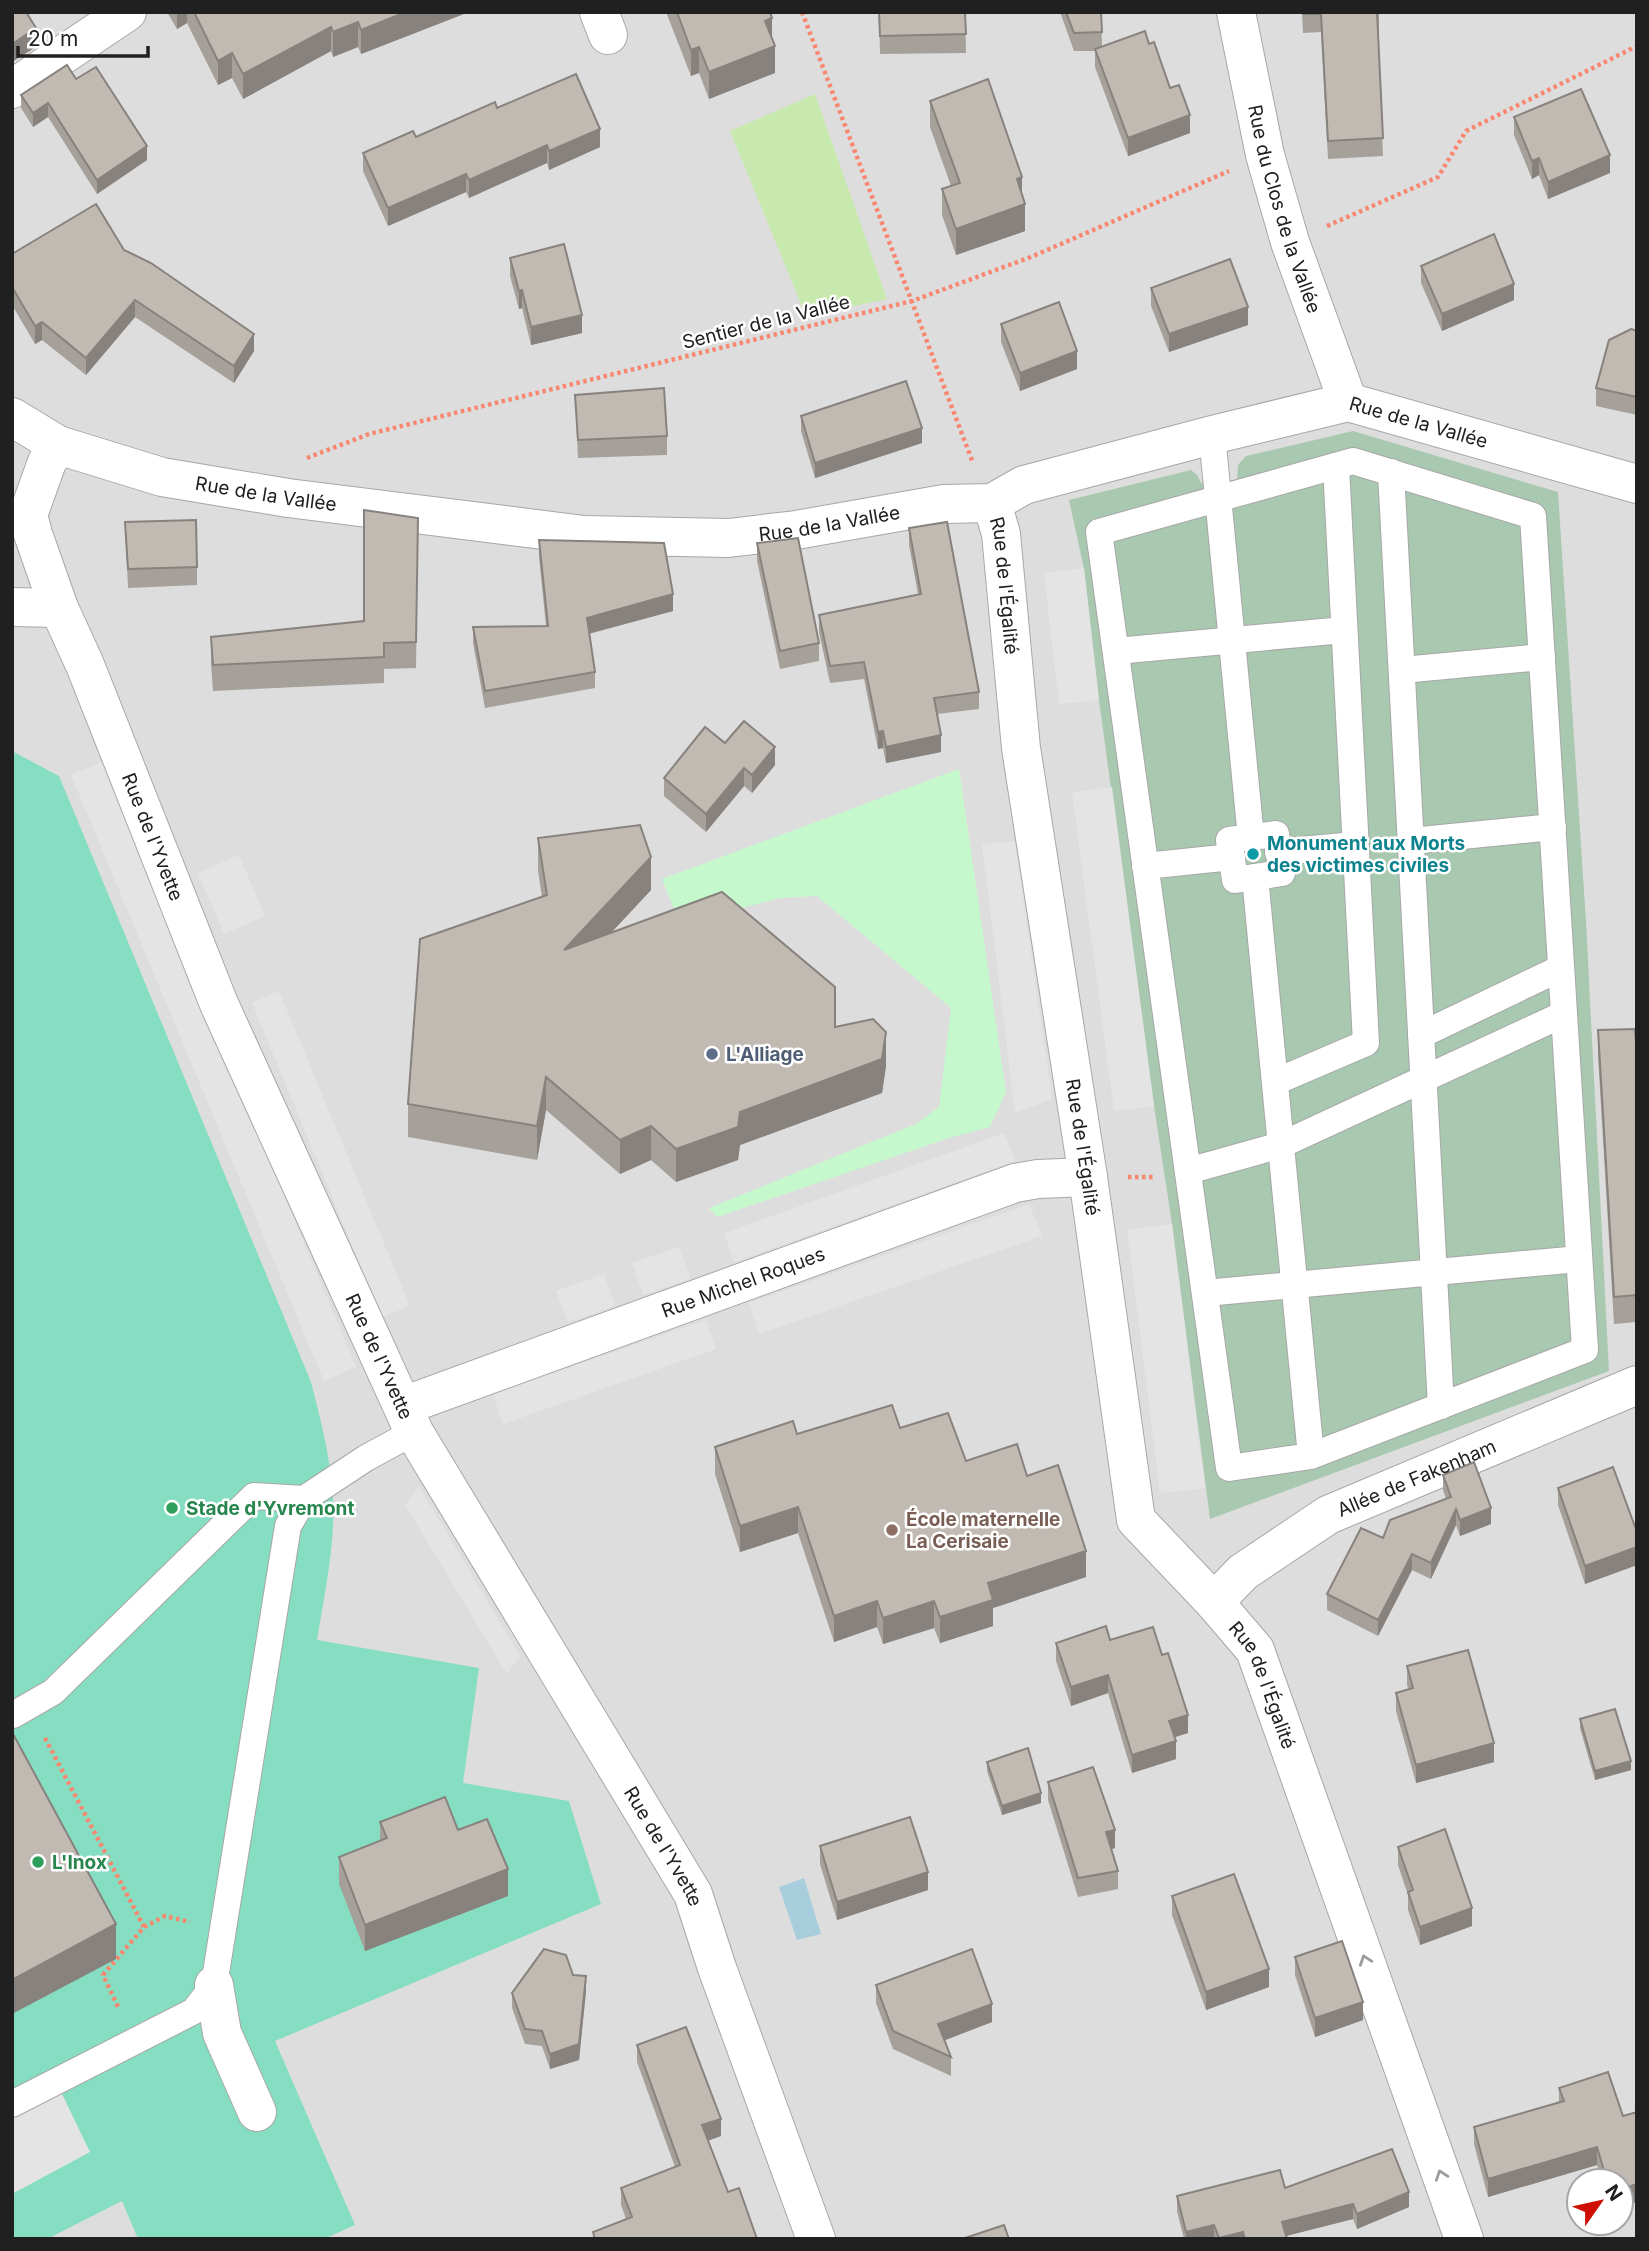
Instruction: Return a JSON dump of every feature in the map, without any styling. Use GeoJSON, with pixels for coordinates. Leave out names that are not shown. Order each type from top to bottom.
{"type":"FeatureCollection","features":[{"type":"Feature","properties":{"kind":"street"},"geometry":{"type":"LineString","coordinates":[[12,89],[127,12]]}},
{"type":"Feature","properties":{"kind":"street","name":"Rue du Clos de la Vallée"},"geometry":{"type":"LineString","coordinates":[[1236,12],[1265,155],[1290,242],[1348,402]]}},
{"type":"Feature","properties":{"kind":"street","name":"Rue de la Vallée"},"geometry":{"type":"LineString","coordinates":[[12,417],[58,445],[162,477],[288,498],[584,535],[728,538],[796,530],[944,504],[992,503],[1024,485],[1348,402],[1637,484]]}},
{"type":"Feature","properties":{"kind":"street","name":"Rue de l'Yvette"},"geometry":{"type":"LineString","coordinates":[[58,445],[47,462],[20,523],[33,534],[59,608],[90,678],[219,1004],[408,1419],[693,1894],[717,1968],[816,2239]]}},
{"type":"Feature","properties":{"kind":"street","name":"Rue de l'Égalité"},"geometry":{"type":"LineString","coordinates":[[992,503],[1001,534],[1021,748],[1088,1177],[1136,1520],[1214,1602],[1255,1650],[1464,2239]]}},
{"type":"Feature","properties":{"kind":"street"},"geometry":{"type":"LineString","coordinates":[[12,607],[59,608]]}},
{"type":"Feature","properties":{"kind":"street","name":"Rue Michel Roques"},"geometry":{"type":"LineString","coordinates":[[408,1419],[1015,1183],[1038,1179],[1088,1177]]}},
{"type":"Feature","properties":{"kind":"street","name":"Allée de Fakenham"},"geometry":{"type":"LineString","coordinates":[[1214,1602],[1243,1572],[1328,1515],[1637,1385]]}},
{"type":"Feature","properties":{"kind":"street"},"geometry":{"type":"LineString","coordinates":[[214,1985],[222,2033],[257,2112]]}},
{"type":"Feature","properties":{"kind":"lane"},"geometry":{"type":"LineString","coordinates":[[1212,435],[1251,838]]}},
{"type":"Feature","properties":{"kind":"lane"},"geometry":{"type":"LineString","coordinates":[[1353,461],[1533,516],[1585,1350],[1311,1456],[1229,1468],[1099,532],[1217,498],[1353,461]]}},
{"type":"Feature","properties":{"kind":"lane"},"geometry":{"type":"LineString","coordinates":[[1275,1082],[1366,1043],[1336,466]]}},
{"type":"Feature","properties":{"kind":"lane"},"geometry":{"type":"LineString","coordinates":[[1391,472],[1441,1406]]}},
{"type":"Feature","properties":{"kind":"lane"},"geometry":{"type":"LineString","coordinates":[[1116,651],[1344,629]]}},
{"type":"Feature","properties":{"kind":"lane"},"geometry":{"type":"LineString","coordinates":[[1402,670],[1542,657]]}},
{"type":"Feature","properties":{"kind":"lane"},"geometry":{"type":"LineString","coordinates":[[1411,841],[1553,827]]}},
{"type":"Feature","properties":{"kind":"lane"},"geometry":{"type":"LineString","coordinates":[[1276,834],[1278,852],[1282,873],[1235,880],[1229,840],[1276,834]]}},
{"type":"Feature","properties":{"kind":"lane"},"geometry":{"type":"LineString","coordinates":[[1278,852],[1356,845]]}},
{"type":"Feature","properties":{"kind":"lane"},"geometry":{"type":"LineString","coordinates":[[1145,866],[1232,857]]}},
{"type":"Feature","properties":{"kind":"lane"},"geometry":{"type":"LineString","coordinates":[[1255,877],[1311,1456]]}},
{"type":"Feature","properties":{"kind":"lane"},"geometry":{"type":"LineString","coordinates":[[1421,1035],[1562,968]]}},
{"type":"Feature","properties":{"kind":"lane"},"geometry":{"type":"LineString","coordinates":[[1188,1171],[1281,1145],[1564,1014]]}},
{"type":"Feature","properties":{"kind":"lane"},"geometry":{"type":"LineString","coordinates":[[1205,1293],[1579,1259]]}},
{"type":"Feature","properties":{"kind":"lane"},"geometry":{"type":"LineString","coordinates":[[12,2104],[194,2011],[214,1985],[288,1526],[304,1499],[366,1458],[408,1419]]}},
{"type":"Feature","properties":{"kind":"lane"},"geometry":{"type":"LineString","coordinates":[[20,1710],[53,1692],[254,1496],[304,1499]]}},
{"type":"Feature","properties":{"kind":"path","name":"Rue de l'Égalité"},"geometry":{"type":"LineString","coordinates":[[802,12],[970,456],[992,503]]}},
{"type":"Feature","properties":{"kind":"path"},"geometry":{"type":"LineString","coordinates":[[1290,242],[1438,177],[1466,131],[1637,46]]}},
{"type":"Feature","properties":{"kind":"path","name":"Sentier de la Vallée"},"geometry":{"type":"LineString","coordinates":[[288,498],[292,464],[369,434],[912,301],[1031,257],[1265,155]]}},
{"type":"Feature","properties":{"kind":"path"},"geometry":{"type":"LineString","coordinates":[[1088,1177],[1165,1177],[1188,1171]]}},
{"type":"Feature","properties":{"kind":"path"},"geometry":{"type":"LineString","coordinates":[[20,1710],[144,1927]]}},
{"type":"Feature","properties":{"kind":"path"},"geometry":{"type":"LineString","coordinates":[[135,2041],[103,1975],[144,1927],[166,1916],[191,1922]]}},
{"type":"Feature","properties":{"kind":"shaded area"},"geometry":{"type":"Polygon","coordinates":[[[12,12],[1637,12],[1637,2239],[12,2239],[12,12]]]}},
{"type":"Feature","properties":{"kind":"shaded area"},"geometry":{"type":"Polygon","coordinates":[[[1084,568],[1099,700],[1059,704],[1044,573],[1084,568]]]}},
{"type":"Feature","properties":{"kind":"shaded area"},"geometry":{"type":"Polygon","coordinates":[[[102,762],[356,1367],[324,1381],[71,775],[102,762]]]}},
{"type":"Feature","properties":{"kind":"shaded area"},"geometry":{"type":"Polygon","coordinates":[[[1112,787],[1154,1106],[1114,1111],[1072,792],[1112,787]]]}},
{"type":"Feature","properties":{"kind":"shaded area"},"geometry":{"type":"Polygon","coordinates":[[[1015,841],[1052,1099],[1015,1113],[982,844],[1015,841]]]}},
{"type":"Feature","properties":{"kind":"shaded area"},"geometry":{"type":"Polygon","coordinates":[[[239,855],[265,916],[224,934],[198,873],[239,855]]]}},
{"type":"Feature","properties":{"kind":"shaded area"},"geometry":{"type":"Polygon","coordinates":[[[279,991],[410,1306],[382,1317],[252,1003],[279,991]]]}},
{"type":"Feature","properties":{"kind":"shaded area"},"geometry":{"type":"Polygon","coordinates":[[[1004,1133],[1015,1161],[734,1262],[724,1233],[1004,1133]]]}},
{"type":"Feature","properties":{"kind":"shaded area"},"geometry":{"type":"Polygon","coordinates":[[[1029,1204],[1042,1236],[759,1334],[749,1303],[1029,1204]]]}},
{"type":"Feature","properties":{"kind":"shaded area"},"geometry":{"type":"Polygon","coordinates":[[[1172,1224],[1205,1488],[1160,1493],[1127,1230],[1172,1224]]]}},
{"type":"Feature","properties":{"kind":"shaded area"},"geometry":{"type":"Polygon","coordinates":[[[680,1247],[690,1279],[643,1295],[632,1263],[680,1247]]]}},
{"type":"Feature","properties":{"kind":"shaded area"},"geometry":{"type":"Polygon","coordinates":[[[604,1274],[615,1306],[568,1322],[556,1291],[604,1274]]]}},
{"type":"Feature","properties":{"kind":"shaded area"},"geometry":{"type":"Polygon","coordinates":[[[706,1320],[716,1349],[503,1424],[493,1394],[706,1320]]]}},
{"type":"Feature","properties":{"kind":"shaded area"},"geometry":{"type":"Polygon","coordinates":[[[419,1486],[520,1656],[507,1674],[405,1505],[419,1486]]]}},
{"type":"Feature","properties":{"kind":"shaded area"},"geometry":{"type":"Polygon","coordinates":[[[51,2071],[90,2152],[12,2194],[12,2093],[51,2071]]]}},
{"type":"Feature","properties":{"kind":"green space"},"geometry":{"type":"Polygon","coordinates":[[[815,94],[887,299],[806,316],[730,131],[815,94]]]}},
{"type":"Feature","properties":{"kind":"green space"},"geometry":{"type":"Polygon","coordinates":[[[1353,431],[1558,492],[1586,922],[1609,1371],[1210,1519],[1099,700],[1084,569],[1069,500],[1191,470],[1201,483],[1237,480],[1238,465],[1246,456],[1353,431]]]}},
{"type":"Feature","properties":{"kind":"green space","name":"Stade d'Yvremont"},"geometry":{"type":"Polygon","coordinates":[[[12,751],[59,776],[311,1382],[328,1454],[333,1490],[333,1527],[317,1640],[479,1668],[463,1783],[569,1801],[601,1904],[275,2041],[355,2225],[324,2239],[138,2239],[122,2201],[47,2239],[12,2239],[12,751]]]}},
{"type":"Feature","properties":{"kind":"green space"},"geometry":{"type":"Polygon","coordinates":[[[959,769],[1006,1092],[990,1127],[949,1138],[717,1217],[709,1208],[916,1124],[939,1107],[951,1008],[817,896],[780,898],[680,924],[662,879],[959,769]]]}},
{"type":"Feature","properties":{"kind":"water"},"geometry":{"type":"Polygon","coordinates":[[[804,1878],[821,1934],[797,1940],[779,1887],[804,1878]]]}},
{"type":"Feature","properties":{"kind":"building"},"geometry":{"type":"Polygon","coordinates":[[[12,12],[26,12],[36,28],[12,44],[12,12]]]}},
{"type":"Feature","properties":{"kind":"building"},"geometry":{"type":"Polygon","coordinates":[[[194,12],[406,12],[361,30],[358,22],[333,32],[331,27],[243,74],[232,53],[218,61],[194,12]]]}},
{"type":"Feature","properties":{"kind":"building"},"geometry":{"type":"Polygon","coordinates":[[[677,12],[770,12],[772,18],[765,21],[775,46],[709,72],[699,47],[691,50],[677,12]]]}},
{"type":"Feature","properties":{"kind":"building"},"geometry":{"type":"Polygon","coordinates":[[[879,12],[965,12],[966,34],[880,36],[879,12]]]}},
{"type":"Feature","properties":{"kind":"building"},"geometry":{"type":"Polygon","coordinates":[[[1066,12],[1101,12],[1102,32],[1074,33],[1066,12]]]}},
{"type":"Feature","properties":{"kind":"building"},"geometry":{"type":"Polygon","coordinates":[[[1303,12],[1377,12],[1383,138],[1328,141],[1321,14],[1303,12]]]}},
{"type":"Feature","properties":{"kind":"building"},"geometry":{"type":"Polygon","coordinates":[[[1145,31],[1149,44],[1154,42],[1170,88],[1179,85],[1190,115],[1128,138],[1095,49],[1145,31]]]}},
{"type":"Feature","properties":{"kind":"building"},"geometry":{"type":"Polygon","coordinates":[[[67,65],[76,79],[96,67],[147,146],[97,180],[48,103],[33,113],[21,95],[67,65]]]}},
{"type":"Feature","properties":{"kind":"building"},"geometry":{"type":"Polygon","coordinates":[[[576,74],[600,129],[549,151],[547,145],[469,180],[466,174],[388,208],[363,153],[413,131],[416,137],[495,102],[497,108],[576,74]]]}},
{"type":"Feature","properties":{"kind":"building"},"geometry":{"type":"Polygon","coordinates":[[[988,79],[1022,177],[1017,179],[1025,204],[956,229],[942,189],[960,183],[930,101],[988,79]]]}},
{"type":"Feature","properties":{"kind":"building"},"geometry":{"type":"Polygon","coordinates":[[[1581,89],[1610,155],[1548,182],[1539,158],[1532,161],[1514,117],[1581,89]]]}},
{"type":"Feature","properties":{"kind":"building"},"geometry":{"type":"Polygon","coordinates":[[[96,204],[124,250],[151,263],[254,334],[234,366],[135,300],[86,358],[42,322],[35,326],[12,287],[12,254],[96,204]]]}},
{"type":"Feature","properties":{"kind":"building"},"geometry":{"type":"Polygon","coordinates":[[[1494,234],[1514,284],[1442,314],[1421,266],[1494,234]]]}},
{"type":"Feature","properties":{"kind":"building"},"geometry":{"type":"Polygon","coordinates":[[[564,244],[582,315],[531,327],[522,290],[519,291],[510,258],[564,244]]]}},
{"type":"Feature","properties":{"kind":"building"},"geometry":{"type":"Polygon","coordinates":[[[1230,259],[1248,307],[1169,334],[1151,288],[1230,259]]]}},
{"type":"Feature","properties":{"kind":"building"},"geometry":{"type":"Polygon","coordinates":[[[1059,302],[1077,351],[1020,373],[1001,324],[1059,302]]]}},
{"type":"Feature","properties":{"kind":"building"},"geometry":{"type":"Polygon","coordinates":[[[1631,329],[1637,331],[1637,397],[1596,388],[1609,340],[1631,329]]]}},
{"type":"Feature","properties":{"kind":"building"},"geometry":{"type":"Polygon","coordinates":[[[906,381],[922,428],[815,463],[801,416],[906,381]]]}},
{"type":"Feature","properties":{"kind":"building"},"geometry":{"type":"Polygon","coordinates":[[[664,388],[667,436],[578,440],[575,395],[664,388]]]}},
{"type":"Feature","properties":{"kind":"building"},"geometry":{"type":"Polygon","coordinates":[[[364,510],[418,518],[416,642],[384,643],[384,657],[213,665],[211,637],[364,621],[364,510]]]}},
{"type":"Feature","properties":{"kind":"building"},"geometry":{"type":"Polygon","coordinates":[[[196,520],[197,567],[128,569],[125,522],[196,520]]]}},
{"type":"Feature","properties":{"kind":"building"},"geometry":{"type":"Polygon","coordinates":[[[947,522],[979,692],[934,698],[941,735],[886,747],[883,731],[878,732],[864,662],[830,666],[819,615],[921,594],[909,528],[947,522]]]}},
{"type":"Feature","properties":{"kind":"building"},"geometry":{"type":"Polygon","coordinates":[[[798,538],[819,643],[780,651],[757,543],[798,538]]]}},
{"type":"Feature","properties":{"kind":"building"},"geometry":{"type":"Polygon","coordinates":[[[539,540],[664,543],[673,594],[587,618],[595,672],[485,691],[473,627],[548,626],[539,540]]]}},
{"type":"Feature","properties":{"kind":"building"},"geometry":{"type":"Polygon","coordinates":[[[744,721],[775,747],[752,775],[744,768],[706,814],[664,778],[705,727],[725,743],[744,721]]]}},
{"type":"Feature","properties":{"kind":"building"},"geometry":{"type":"Polygon","coordinates":[[[640,825],[651,857],[564,950],[722,892],[835,987],[835,1027],[873,1019],[886,1032],[882,1059],[740,1112],[738,1127],[676,1149],[651,1126],[620,1140],[546,1077],[537,1126],[408,1104],[420,939],[547,895],[538,838],[640,825]]]}},
{"type":"Feature","properties":{"kind":"building"},"geometry":{"type":"Polygon","coordinates":[[[1635,1029],[1637,1295],[1614,1297],[1598,1030],[1635,1029]]]}},
{"type":"Feature","properties":{"kind":"building"},"geometry":{"type":"Polygon","coordinates":[[[892,1405],[900,1428],[948,1413],[966,1461],[1017,1444],[1027,1476],[1058,1465],[1086,1551],[988,1583],[993,1600],[940,1617],[934,1601],[883,1618],[877,1601],[834,1616],[798,1507],[740,1526],[715,1447],[793,1421],[797,1434],[892,1405]]]}},
{"type":"Feature","properties":{"kind":"building"},"geometry":{"type":"Polygon","coordinates":[[[1474,1462],[1491,1508],[1460,1520],[1456,1509],[1431,1563],[1412,1554],[1378,1620],[1327,1594],[1361,1528],[1383,1538],[1390,1520],[1451,1497],[1443,1475],[1474,1462]]]}},
{"type":"Feature","properties":{"kind":"building"},"geometry":{"type":"Polygon","coordinates":[[[1613,1467],[1637,1532],[1637,1547],[1585,1566],[1558,1488],[1613,1467]]]}},
{"type":"Feature","properties":{"kind":"building"},"geometry":{"type":"Polygon","coordinates":[[[1106,1626],[1110,1640],[1153,1627],[1162,1655],[1168,1653],[1188,1715],[1169,1721],[1176,1741],[1132,1755],[1108,1675],[1071,1687],[1056,1643],[1106,1626]]]}},
{"type":"Feature","properties":{"kind":"building"},"geometry":{"type":"Polygon","coordinates":[[[1468,1650],[1494,1743],[1416,1765],[1396,1693],[1413,1688],[1407,1666],[1468,1650]]]}},
{"type":"Feature","properties":{"kind":"building"},"geometry":{"type":"Polygon","coordinates":[[[1615,1709],[1631,1761],[1595,1771],[1580,1719],[1615,1709]]]}},
{"type":"Feature","properties":{"kind":"building","name":"L'Inox"},"geometry":{"type":"Polygon","coordinates":[[[12,1732],[116,1924],[12,1980],[12,1732]]]}},
{"type":"Feature","properties":{"kind":"building"},"geometry":{"type":"Polygon","coordinates":[[[1028,1748],[1041,1793],[1002,1806],[987,1762],[1028,1748]]]}},
{"type":"Feature","properties":{"kind":"building"},"geometry":{"type":"Polygon","coordinates":[[[1093,1767],[1115,1830],[1106,1832],[1118,1871],[1078,1878],[1048,1782],[1093,1767]]]}},
{"type":"Feature","properties":{"kind":"building"},"geometry":{"type":"Polygon","coordinates":[[[445,1797],[458,1830],[487,1819],[508,1869],[365,1925],[339,1857],[387,1838],[380,1822],[445,1797]]]}},
{"type":"Feature","properties":{"kind":"building"},"geometry":{"type":"Polygon","coordinates":[[[910,1817],[928,1872],[837,1902],[820,1846],[910,1817]]]}},
{"type":"Feature","properties":{"kind":"building"},"geometry":{"type":"Polygon","coordinates":[[[1445,1829],[1472,1908],[1420,1927],[1408,1892],[1413,1890],[1398,1847],[1445,1829]]]}},
{"type":"Feature","properties":{"kind":"building"},"geometry":{"type":"Polygon","coordinates":[[[1234,1874],[1269,1969],[1206,1992],[1172,1896],[1234,1874]]]}},
{"type":"Feature","properties":{"kind":"building"},"geometry":{"type":"Polygon","coordinates":[[[1342,1941],[1363,2002],[1315,2018],[1295,1957],[1342,1941]]]}},
{"type":"Feature","properties":{"kind":"building"},"geometry":{"type":"Polygon","coordinates":[[[544,1949],[566,1955],[573,1975],[586,1976],[579,2044],[550,2054],[542,2031],[525,2029],[512,1993],[544,1949]]]}},
{"type":"Feature","properties":{"kind":"building"},"geometry":{"type":"Polygon","coordinates":[[[972,1949],[992,2004],[938,2024],[951,2057],[893,2031],[876,1985],[972,1949]]]}},
{"type":"Feature","properties":{"kind":"building"},"geometry":{"type":"Polygon","coordinates":[[[686,2027],[721,2119],[702,2125],[728,2192],[739,2188],[757,2239],[595,2239],[593,2232],[632,2217],[621,2188],[680,2165],[637,2045],[686,2027]]]}},
{"type":"Feature","properties":{"kind":"building"},"geometry":{"type":"Polygon","coordinates":[[[1608,2072],[1623,2116],[1637,2112],[1637,2184],[1635,2167],[1603,2167],[1597,2147],[1488,2179],[1474,2127],[1564,2101],[1559,2088],[1608,2072]]]}},
{"type":"Feature","properties":{"kind":"building"},"geometry":{"type":"Polygon","coordinates":[[[1392,2149],[1409,2192],[1357,2214],[1353,2204],[1282,2222],[1287,2239],[1245,2239],[1243,2232],[1219,2238],[1214,2225],[1186,2232],[1177,2196],[1280,2170],[1285,2188],[1392,2149]]]}},
{"type":"Feature","properties":{"kind":"building"},"geometry":{"type":"Polygon","coordinates":[[[1004,2225],[1009,2239],[962,2239],[1004,2225]]]}},
{"type":"Feature","properties":{"kind":"place","name":"Monument aux Morts des victimes civiles"},"geometry":{"type":"Point","coordinates":[1253,854]}},
{"type":"Feature","properties":{"kind":"place","name":"L'Alliage"},"geometry":{"type":"Point","coordinates":[712,1054]}},
{"type":"Feature","properties":{"kind":"place","name":"Stade d'Yvremont"},"geometry":{"type":"Point","coordinates":[172,1508]}},
{"type":"Feature","properties":{"kind":"place","name":"École maternelle La Cerisaie"},"geometry":{"type":"Point","coordinates":[892,1530]}},
{"type":"Feature","properties":{"kind":"place","name":"L'Inox"},"geometry":{"type":"Point","coordinates":[38,1862]}}]}
